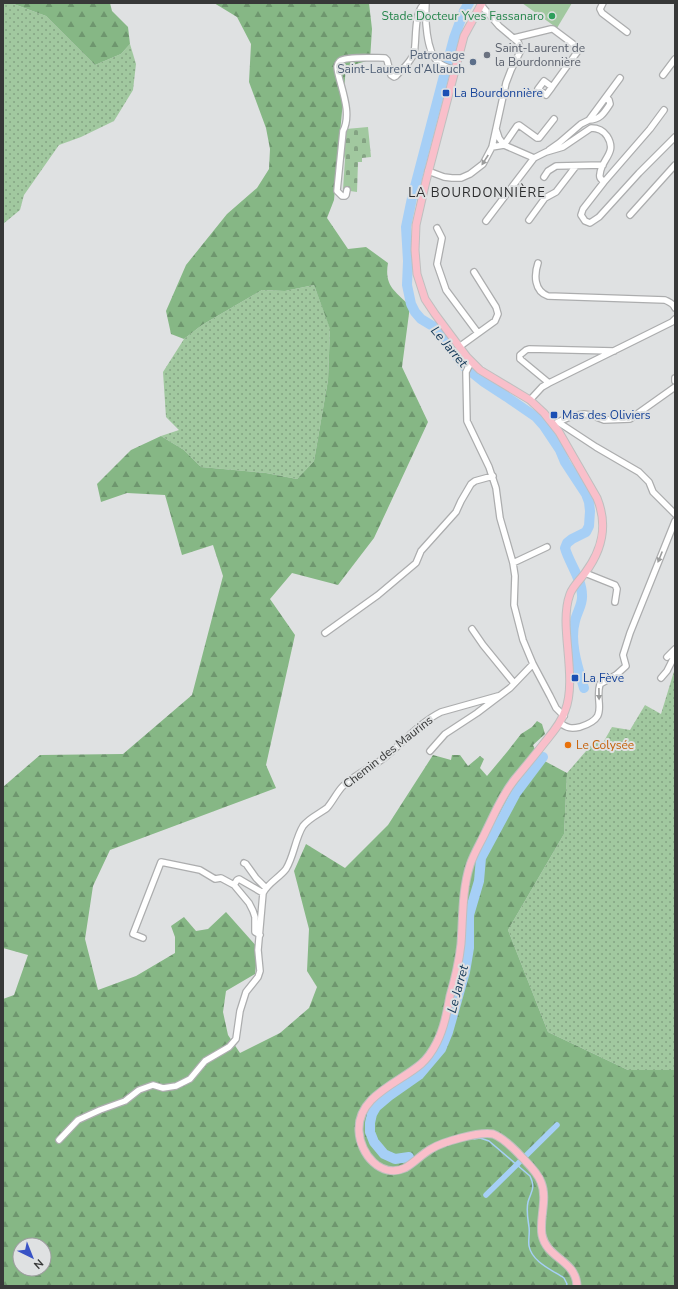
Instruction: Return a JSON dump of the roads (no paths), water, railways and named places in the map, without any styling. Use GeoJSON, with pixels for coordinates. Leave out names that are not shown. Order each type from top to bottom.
{"type":"FeatureCollection","features":[{"type":"Feature","properties":{"kind":"main road"},"geometry":{"type":"LineString","coordinates":[[481,4],[464,36],[453,69],[416,225],[415,264],[426,299],[470,364],[530,400],[556,424],[593,490],[601,508],[603,528],[600,546],[569,596],[566,613],[566,638],[570,688],[564,716],[507,790],[475,851],[466,882],[462,907],[461,943],[458,964],[446,1016],[438,1040],[433,1050],[422,1063],[378,1093],[370,1102],[364,1110],[358,1131],[365,1152],[371,1160],[386,1170],[404,1169],[437,1145],[457,1139],[489,1133],[503,1140],[524,1159],[541,1182],[543,1190],[541,1223],[543,1240],[548,1248],[574,1271],[577,1279],[577,1286]]}},
{"type":"Feature","properties":{"kind":"street"},"geometry":{"type":"LineString","coordinates":[[426,3],[429,43],[432,54],[443,66],[453,69]]}},
{"type":"Feature","properties":{"kind":"street"},"geometry":{"type":"LineString","coordinates":[[347,190],[345,196],[342,196],[337,191],[343,131],[347,115],[338,73],[338,62],[344,58],[385,58],[387,60],[391,75],[394,77],[396,76],[414,53],[419,11],[422,5],[426,3]]}},
{"type":"Feature","properties":{"kind":"street"},"geometry":{"type":"LineString","coordinates":[[603,3],[600,9],[602,13],[627,32]]}},
{"type":"Feature","properties":{"kind":"street"},"geometry":{"type":"LineString","coordinates":[[428,171],[444,177],[461,178],[470,174],[483,164],[492,147],[506,82],[521,50],[518,42],[499,26],[481,4]]}},
{"type":"Feature","properties":{"kind":"street"},"geometry":{"type":"LineString","coordinates":[[514,38],[553,29],[579,49],[552,87]]}},
{"type":"Feature","properties":{"kind":"street"},"geometry":{"type":"LineString","coordinates":[[664,75],[675,58]]}},
{"type":"Feature","properties":{"kind":"street"},"geometry":{"type":"LineString","coordinates":[[486,221],[534,158],[559,143],[581,124],[589,120],[600,118],[610,104],[606,97],[620,78]]}},
{"type":"Feature","properties":{"kind":"street"},"geometry":{"type":"LineString","coordinates":[[664,110],[583,209],[581,215],[585,221],[590,223],[599,217],[639,173],[675,137]]}},
{"type":"Feature","properties":{"kind":"street"},"geometry":{"type":"LineString","coordinates":[[492,147],[504,145],[519,125],[539,138],[554,119]]}},
{"type":"Feature","properties":{"kind":"street"},"geometry":{"type":"LineString","coordinates":[[546,152],[563,148],[587,130],[594,128],[601,130],[605,133],[611,145],[611,150],[599,175],[604,182]]}},
{"type":"Feature","properties":{"kind":"street"},"geometry":{"type":"LineString","coordinates":[[496,129],[499,138],[504,145],[534,158]]}},
{"type":"Feature","properties":{"kind":"street"},"geometry":{"type":"LineString","coordinates":[[544,177],[548,171],[556,166],[603,165]]}},
{"type":"Feature","properties":{"kind":"street"},"geometry":{"type":"LineString","coordinates":[[630,215],[675,165]]}},
{"type":"Feature","properties":{"kind":"street"},"geometry":{"type":"LineString","coordinates":[[528,220],[545,198],[556,192],[576,166]]}},
{"type":"Feature","properties":{"kind":"street"},"geometry":{"type":"LineString","coordinates":[[438,228],[442,238],[437,264],[446,290],[478,333]]}},
{"type":"Feature","properties":{"kind":"street"},"geometry":{"type":"LineString","coordinates":[[538,263],[536,280],[540,290],[548,296],[665,300],[674,305],[675,308]]}},
{"type":"Feature","properties":{"kind":"street"},"geometry":{"type":"LineString","coordinates":[[459,347],[495,320],[498,314],[496,307],[474,272]]}},
{"type":"Feature","properties":{"kind":"street"},"geometry":{"type":"LineString","coordinates":[[530,400],[542,387],[549,383],[615,351],[672,322],[675,319]]}},
{"type":"Feature","properties":{"kind":"street"},"geometry":{"type":"LineString","coordinates":[[549,383],[520,359],[522,352],[529,350],[615,351]]}},
{"type":"Feature","properties":{"kind":"street"},"geometry":{"type":"LineString","coordinates":[[470,364],[466,372],[467,421],[496,488],[500,518],[513,563],[515,576],[514,604],[523,640],[533,664],[556,708],[564,716]]}},
{"type":"Feature","properties":{"kind":"street"},"geometry":{"type":"LineString","coordinates":[[556,424],[572,416],[584,414],[604,420],[630,419],[675,387]]}},
{"type":"Feature","properties":{"kind":"street"},"geometry":{"type":"LineString","coordinates":[[556,424],[639,472],[649,482],[653,492],[675,514]]}},
{"type":"Feature","properties":{"kind":"street"},"geometry":{"type":"LineString","coordinates":[[325,633],[378,595],[416,563],[421,551],[456,512],[471,484],[475,481],[492,476]]}},
{"type":"Feature","properties":{"kind":"street"},"geometry":{"type":"LineString","coordinates":[[560,723],[567,728],[573,729],[595,720],[599,713],[600,684],[616,675],[626,666],[623,655],[630,633],[675,521]]}},
{"type":"Feature","properties":{"kind":"street"},"geometry":{"type":"LineString","coordinates":[[513,563],[547,547]]}},
{"type":"Feature","properties":{"kind":"street"},"geometry":{"type":"LineString","coordinates":[[583,575],[615,584],[617,589],[615,602]]}},
{"type":"Feature","properties":{"kind":"street"},"geometry":{"type":"LineString","coordinates":[[472,629],[514,683]]}},
{"type":"Feature","properties":{"kind":"street"},"geometry":{"type":"LineString","coordinates":[[667,656],[675,649]]}},
{"type":"Feature","properties":{"kind":"street"},"geometry":{"type":"LineString","coordinates":[[661,678],[667,671],[675,655]]}},
{"type":"Feature","properties":{"kind":"street"},"geometry":{"type":"LineString","coordinates":[[430,751],[445,734],[477,713],[514,683],[533,664]]}},
{"type":"Feature","properties":{"kind":"street","name":"Chemin des Maurins"},"geometry":{"type":"LineString","coordinates":[[265,891],[290,862],[303,827],[308,820],[328,806],[348,782],[363,770],[382,759],[432,716],[441,712],[498,696]]}},
{"type":"Feature","properties":{"kind":"street"},"geometry":{"type":"LineString","coordinates":[[143,938],[133,934],[161,862],[200,870],[215,879],[221,878],[234,885],[251,907],[255,917],[255,932],[260,936]]}},
{"type":"Feature","properties":{"kind":"street"},"geometry":{"type":"LineString","coordinates":[[59,1140],[78,1120],[125,1101],[139,1090],[153,1085],[163,1088],[184,1083],[190,1079],[205,1061],[229,1047],[236,1039],[240,1011],[246,992],[258,977],[260,971],[258,950],[265,891],[244,863]]}},
{"type":"Feature","properties":{"kind":"street"},"geometry":{"type":"LineString","coordinates":[[234,885],[239,879],[265,891]]}},
{"type":"Feature","properties":{"kind":"waterway","name":"Le Jarret"},"geometry":{"type":"LineString","coordinates":[[469,3],[464,11],[454,38],[412,198],[406,227],[408,261],[407,285],[411,304],[415,312],[421,319],[436,328],[464,366],[484,382],[536,417],[544,426],[586,494],[590,511],[589,526],[586,532],[572,539],[567,543],[565,548],[578,577],[581,589],[582,602],[575,621],[573,638],[575,655],[584,688]]}},
{"type":"Feature","properties":{"kind":"waterway","name":"Le Jarret"},"geometry":{"type":"LineString","coordinates":[[409,1157],[395,1159],[384,1154],[374,1142],[370,1132],[372,1114],[376,1107],[389,1096],[419,1075],[441,1049],[448,1032],[465,972],[469,948],[469,915],[479,881],[481,858],[516,793],[543,757]]}},
{"type":"Feature","properties":{"kind":"waterway"},"geometry":{"type":"LineString","coordinates":[[486,1195],[557,1125]]}},
{"type":"Feature","properties":{"kind":"waterway","name":"Le Jarret"},"geometry":{"type":"LineString","coordinates":[[474,1139],[480,1138],[489,1141],[530,1176],[533,1187],[527,1209],[529,1246],[531,1252],[538,1261],[548,1269],[564,1278],[567,1284],[566,1286]]}},
{"type":"Feature","properties":{"kind":"place","name":"Stade Docteur Yves Fassanaro"},"geometry":{"type":"Point","coordinates":[552,16]}},
{"type":"Feature","properties":{"kind":"place","name":"Saint-Laurent de la Bourdonnière"},"geometry":{"type":"Point","coordinates":[487,55]}},
{"type":"Feature","properties":{"kind":"place","name":"Patronage Saint-Laurent d'Allauch"},"geometry":{"type":"Point","coordinates":[473,62]}},
{"type":"Feature","properties":{"kind":"place","name":"La Bourdonnière"},"geometry":{"type":"Point","coordinates":[446,93]}},
{"type":"Feature","properties":{"kind":"place","name":"Mas des Oliviers"},"geometry":{"type":"Point","coordinates":[554,415]}},
{"type":"Feature","properties":{"kind":"place","name":"La Fève"},"geometry":{"type":"Point","coordinates":[575,678]}},
{"type":"Feature","properties":{"kind":"place","name":"Le Colysée"},"geometry":{"type":"Point","coordinates":[568,745]}},
{"type":"Feature","properties":{"kind":"district","name":"LA BOURDONNIÈRE"},"geometry":{"type":"Point","coordinates":[477,193]}}]}
